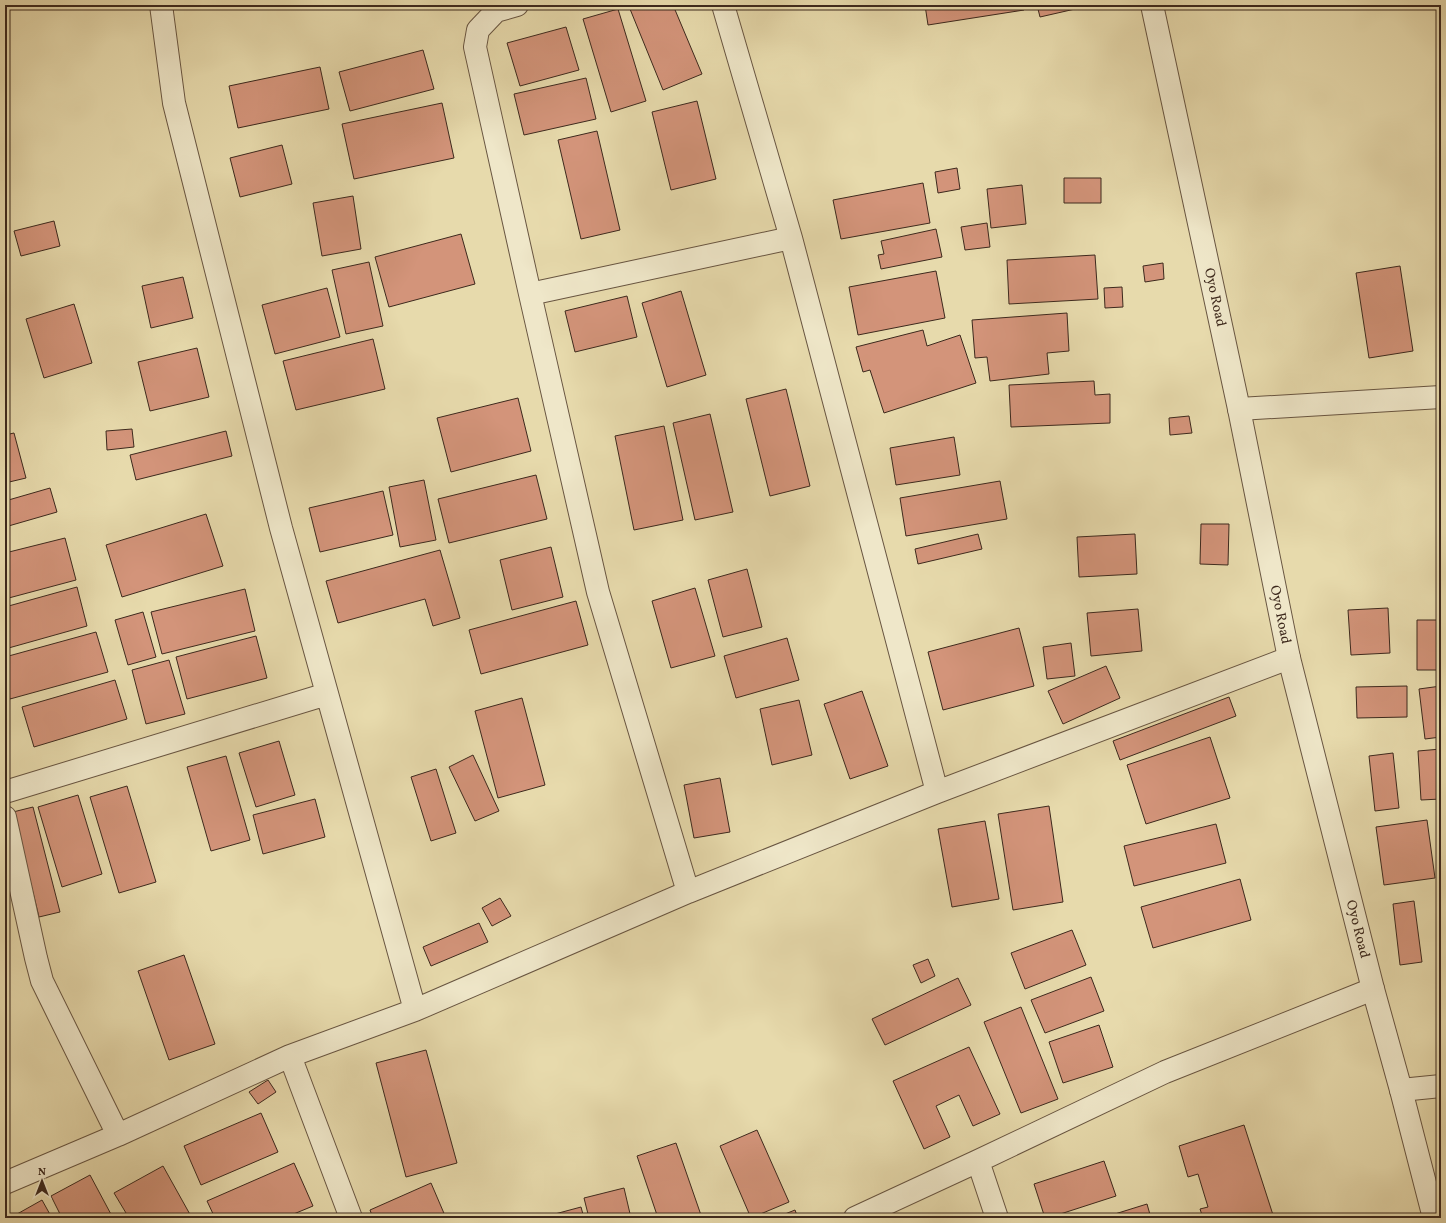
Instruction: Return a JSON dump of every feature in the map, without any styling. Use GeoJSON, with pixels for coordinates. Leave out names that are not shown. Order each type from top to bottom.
{"type":"FeatureCollection","features":[{"type":"Feature","properties":{"kind":"street"},"geometry":{"type":"LineString","coordinates":[[161,5],[174,103],[281,528],[415,1010]]}},
{"type":"Feature","properties":{"kind":"street"},"geometry":{"type":"LineString","coordinates":[[516,5],[496,11],[478,30],[475,47],[598,592],[688,892]]}},
{"type":"Feature","properties":{"kind":"street"},"geometry":{"type":"LineString","coordinates":[[723,5],[791,238],[937,792]]}},
{"type":"Feature","properties":{"kind":"street","name":"Oyo Road"},"geometry":{"type":"LineString","coordinates":[[1152,5],[1239,409],[1289,658],[1373,989],[1434,1218]]}},
{"type":"Feature","properties":{"kind":"street"},"geometry":{"type":"LineString","coordinates":[[530,294],[791,238]]}},
{"type":"Feature","properties":{"kind":"street"},"geometry":{"type":"LineString","coordinates":[[1239,409],[1441,397]]}},
{"type":"Feature","properties":{"kind":"street"},"geometry":{"type":"LineString","coordinates":[[5,1183],[118,1135],[290,1056],[415,1010],[688,892],[937,792],[1289,658]]}},
{"type":"Feature","properties":{"kind":"street"},"geometry":{"type":"LineString","coordinates":[[5,792],[327,694]]}},
{"type":"Feature","properties":{"kind":"street"},"geometry":{"type":"LineString","coordinates":[[5,817],[42,981],[118,1135]]}},
{"type":"Feature","properties":{"kind":"street"},"geometry":{"type":"LineString","coordinates":[[855,1218],[1165,1072],[1373,989]]}},
{"type":"Feature","properties":{"kind":"street"},"geometry":{"type":"LineString","coordinates":[[290,1056],[351,1218]]}},
{"type":"Feature","properties":{"kind":"street"},"geometry":{"type":"LineString","coordinates":[[1401,1090],[1441,1086]]}},
{"type":"Feature","properties":{"kind":"street"},"geometry":{"type":"LineString","coordinates":[[978,1161],[997,1218]]}},
{"type":"Feature","properties":{"kind":"building"},"geometry":{"type":"Polygon","coordinates":[[[641,5],[673,5],[702,74],[663,90],[630,9],[641,5]]]}},
{"type":"Feature","properties":{"kind":"building"},"geometry":{"type":"Polygon","coordinates":[[[925,5],[1023,5],[1024,10],[928,25],[925,5]]]}},
{"type":"Feature","properties":{"kind":"building"},"geometry":{"type":"Polygon","coordinates":[[[1037,5],[1074,5],[1075,9],[1040,17],[1037,5]]]}},
{"type":"Feature","properties":{"kind":"building"},"geometry":{"type":"Polygon","coordinates":[[[618,9],[646,101],[611,112],[583,19],[618,9]]]}},
{"type":"Feature","properties":{"kind":"building"},"geometry":{"type":"Polygon","coordinates":[[[566,27],[579,70],[520,86],[507,43],[566,27]]]}},
{"type":"Feature","properties":{"kind":"building"},"geometry":{"type":"Polygon","coordinates":[[[423,50],[434,89],[350,111],[339,72],[423,50]]]}},
{"type":"Feature","properties":{"kind":"building"},"geometry":{"type":"Polygon","coordinates":[[[320,67],[329,109],[238,128],[229,86],[320,67]]]}},
{"type":"Feature","properties":{"kind":"building"},"geometry":{"type":"Polygon","coordinates":[[[586,78],[596,119],[524,135],[514,94],[586,78]]]}},
{"type":"Feature","properties":{"kind":"building"},"geometry":{"type":"Polygon","coordinates":[[[697,101],[716,179],[671,190],[652,112],[697,101]]]}},
{"type":"Feature","properties":{"kind":"building"},"geometry":{"type":"Polygon","coordinates":[[[442,103],[454,158],[354,179],[342,124],[442,103]]]}},
{"type":"Feature","properties":{"kind":"building"},"geometry":{"type":"Polygon","coordinates":[[[597,131],[620,230],[581,239],[558,140],[597,131]]]}},
{"type":"Feature","properties":{"kind":"building"},"geometry":{"type":"Polygon","coordinates":[[[282,145],[292,184],[240,197],[230,158],[282,145]]]}},
{"type":"Feature","properties":{"kind":"building"},"geometry":{"type":"Polygon","coordinates":[[[957,168],[960,189],[938,193],[935,172],[957,168]]]}},
{"type":"Feature","properties":{"kind":"building"},"geometry":{"type":"Polygon","coordinates":[[[1064,178],[1101,178],[1101,203],[1064,203],[1064,178]]]}},
{"type":"Feature","properties":{"kind":"building"},"geometry":{"type":"Polygon","coordinates":[[[923,183],[930,223],[841,239],[833,200],[923,183]]]}},
{"type":"Feature","properties":{"kind":"building"},"geometry":{"type":"Polygon","coordinates":[[[1022,185],[1026,224],[991,228],[987,189],[1022,185]]]}},
{"type":"Feature","properties":{"kind":"building"},"geometry":{"type":"Polygon","coordinates":[[[353,196],[361,249],[322,256],[313,203],[353,196]]]}},
{"type":"Feature","properties":{"kind":"building"},"geometry":{"type":"Polygon","coordinates":[[[54,221],[60,246],[21,256],[14,231],[54,221]]]}},
{"type":"Feature","properties":{"kind":"building"},"geometry":{"type":"Polygon","coordinates":[[[987,223],[990,247],[965,250],[961,227],[987,223]]]}},
{"type":"Feature","properties":{"kind":"building"},"geometry":{"type":"Polygon","coordinates":[[[936,229],[942,257],[881,269],[878,255],[884,254],[881,241],[936,229]]]}},
{"type":"Feature","properties":{"kind":"building"},"geometry":{"type":"Polygon","coordinates":[[[461,234],[475,284],[389,307],[375,257],[461,234]]]}},
{"type":"Feature","properties":{"kind":"building"},"geometry":{"type":"Polygon","coordinates":[[[1095,255],[1098,299],[1009,304],[1007,260],[1095,255]]]}},
{"type":"Feature","properties":{"kind":"building"},"geometry":{"type":"Polygon","coordinates":[[[369,262],[383,326],[346,334],[332,270],[369,262]]]}},
{"type":"Feature","properties":{"kind":"building"},"geometry":{"type":"Polygon","coordinates":[[[1163,263],[1164,279],[1145,282],[1143,266],[1163,263]]]}},
{"type":"Feature","properties":{"kind":"building"},"geometry":{"type":"Polygon","coordinates":[[[1400,266],[1413,351],[1369,358],[1356,273],[1400,266]]]}},
{"type":"Feature","properties":{"kind":"building"},"geometry":{"type":"Polygon","coordinates":[[[936,271],[945,318],[858,335],[849,287],[936,271]]]}},
{"type":"Feature","properties":{"kind":"building"},"geometry":{"type":"Polygon","coordinates":[[[183,277],[193,318],[151,328],[142,286],[183,277]]]}},
{"type":"Feature","properties":{"kind":"building"},"geometry":{"type":"Polygon","coordinates":[[[1122,287],[1123,307],[1105,308],[1104,288],[1122,287]]]}},
{"type":"Feature","properties":{"kind":"building"},"geometry":{"type":"Polygon","coordinates":[[[327,288],[340,337],[275,354],[262,305],[327,288]]]}},
{"type":"Feature","properties":{"kind":"building"},"geometry":{"type":"Polygon","coordinates":[[[681,291],[706,375],[667,387],[642,303],[681,291]]]}},
{"type":"Feature","properties":{"kind":"building"},"geometry":{"type":"Polygon","coordinates":[[[627,296],[637,337],[575,352],[565,311],[627,296]]]}},
{"type":"Feature","properties":{"kind":"building"},"geometry":{"type":"Polygon","coordinates":[[[74,304],[92,363],[44,378],[26,319],[74,304]]]}},
{"type":"Feature","properties":{"kind":"building"},"geometry":{"type":"Polygon","coordinates":[[[1067,313],[1069,351],[1047,353],[1049,374],[990,381],[987,357],[975,358],[972,320],[1067,313]]]}},
{"type":"Feature","properties":{"kind":"building"},"geometry":{"type":"Polygon","coordinates":[[[923,330],[927,346],[960,335],[976,383],[884,413],[870,370],[863,372],[856,347],[923,330]]]}},
{"type":"Feature","properties":{"kind":"building"},"geometry":{"type":"Polygon","coordinates":[[[373,339],[385,389],[296,410],[283,361],[373,339]]]}},
{"type":"Feature","properties":{"kind":"building"},"geometry":{"type":"Polygon","coordinates":[[[197,348],[209,397],[150,411],[138,362],[197,348]]]}},
{"type":"Feature","properties":{"kind":"building"},"geometry":{"type":"Polygon","coordinates":[[[1094,381],[1095,395],[1110,394],[1110,423],[1011,427],[1009,385],[1094,381]]]}},
{"type":"Feature","properties":{"kind":"building"},"geometry":{"type":"Polygon","coordinates":[[[786,389],[810,486],[770,496],[746,399],[786,389]]]}},
{"type":"Feature","properties":{"kind":"building"},"geometry":{"type":"Polygon","coordinates":[[[518,398],[531,451],[451,472],[437,418],[518,398]]]}},
{"type":"Feature","properties":{"kind":"building"},"geometry":{"type":"Polygon","coordinates":[[[710,414],[733,512],[695,520],[673,423],[710,414]]]}},
{"type":"Feature","properties":{"kind":"building"},"geometry":{"type":"Polygon","coordinates":[[[1189,416],[1192,433],[1170,435],[1169,418],[1189,416]]]}},
{"type":"Feature","properties":{"kind":"building"},"geometry":{"type":"Polygon","coordinates":[[[664,426],[683,520],[634,530],[615,436],[664,426]]]}},
{"type":"Feature","properties":{"kind":"building"},"geometry":{"type":"Polygon","coordinates":[[[132,429],[134,447],[107,450],[106,431],[132,429]]]}},
{"type":"Feature","properties":{"kind":"building"},"geometry":{"type":"Polygon","coordinates":[[[226,431],[232,456],[136,480],[130,455],[226,431]]]}},
{"type":"Feature","properties":{"kind":"building"},"geometry":{"type":"Polygon","coordinates":[[[14,433],[26,478],[5,483],[5,435],[14,433]]]}},
{"type":"Feature","properties":{"kind":"building"},"geometry":{"type":"Polygon","coordinates":[[[954,437],[960,475],[896,485],[890,448],[954,437]]]}},
{"type":"Feature","properties":{"kind":"building"},"geometry":{"type":"Polygon","coordinates":[[[536,475],[547,519],[449,543],[438,499],[536,475]]]}},
{"type":"Feature","properties":{"kind":"building"},"geometry":{"type":"Polygon","coordinates":[[[424,480],[436,540],[400,547],[389,487],[424,480]]]}},
{"type":"Feature","properties":{"kind":"building"},"geometry":{"type":"Polygon","coordinates":[[[1000,481],[1007,519],[906,536],[900,498],[1000,481]]]}},
{"type":"Feature","properties":{"kind":"building"},"geometry":{"type":"Polygon","coordinates":[[[50,488],[57,512],[5,527],[5,501],[50,488]]]}},
{"type":"Feature","properties":{"kind":"building"},"geometry":{"type":"Polygon","coordinates":[[[383,491],[393,535],[320,552],[309,508],[383,491]]]}},
{"type":"Feature","properties":{"kind":"building"},"geometry":{"type":"Polygon","coordinates":[[[206,514],[223,566],[122,597],[106,545],[206,514]]]}},
{"type":"Feature","properties":{"kind":"building"},"geometry":{"type":"Polygon","coordinates":[[[1201,524],[1229,524],[1228,565],[1200,564],[1201,524]]]}},
{"type":"Feature","properties":{"kind":"building"},"geometry":{"type":"Polygon","coordinates":[[[978,534],[982,549],[918,564],[915,549],[978,534]]]}},
{"type":"Feature","properties":{"kind":"building"},"geometry":{"type":"Polygon","coordinates":[[[1135,534],[1137,574],[1079,577],[1077,537],[1135,534]]]}},
{"type":"Feature","properties":{"kind":"building"},"geometry":{"type":"Polygon","coordinates":[[[65,538],[76,580],[5,599],[5,553],[65,538]]]}},
{"type":"Feature","properties":{"kind":"building"},"geometry":{"type":"Polygon","coordinates":[[[551,547],[563,597],[512,610],[500,560],[551,547]]]}},
{"type":"Feature","properties":{"kind":"building"},"geometry":{"type":"Polygon","coordinates":[[[440,550],[460,618],[433,626],[425,599],[338,623],[326,581],[440,550]]]}},
{"type":"Feature","properties":{"kind":"building"},"geometry":{"type":"Polygon","coordinates":[[[747,569],[762,627],[723,637],[708,580],[747,569]]]}},
{"type":"Feature","properties":{"kind":"building"},"geometry":{"type":"Polygon","coordinates":[[[77,587],[87,626],[5,649],[5,607],[77,587]]]}},
{"type":"Feature","properties":{"kind":"building"},"geometry":{"type":"Polygon","coordinates":[[[695,588],[715,656],[671,668],[652,601],[695,588]]]}},
{"type":"Feature","properties":{"kind":"building"},"geometry":{"type":"Polygon","coordinates":[[[245,589],[255,631],[162,654],[151,612],[245,589]]]}},
{"type":"Feature","properties":{"kind":"building"},"geometry":{"type":"Polygon","coordinates":[[[576,601],[588,645],[481,674],[469,630],[576,601]]]}},
{"type":"Feature","properties":{"kind":"building"},"geometry":{"type":"Polygon","coordinates":[[[1388,608],[1390,653],[1351,655],[1348,610],[1388,608]]]}},
{"type":"Feature","properties":{"kind":"building"},"geometry":{"type":"Polygon","coordinates":[[[1138,609],[1142,651],[1091,656],[1087,613],[1138,609]]]}},
{"type":"Feature","properties":{"kind":"building"},"geometry":{"type":"Polygon","coordinates":[[[143,612],[156,657],[128,665],[115,620],[143,612]]]}},
{"type":"Feature","properties":{"kind":"building"},"geometry":{"type":"Polygon","coordinates":[[[1417,620],[1441,620],[1441,670],[1417,670],[1417,620]]]}},
{"type":"Feature","properties":{"kind":"building"},"geometry":{"type":"Polygon","coordinates":[[[1019,628],[1034,686],[943,710],[928,652],[1019,628]]]}},
{"type":"Feature","properties":{"kind":"building"},"geometry":{"type":"Polygon","coordinates":[[[96,632],[108,672],[10,699],[5,682],[5,657],[96,632]]]}},
{"type":"Feature","properties":{"kind":"building"},"geometry":{"type":"Polygon","coordinates":[[[256,636],[267,678],[187,699],[176,657],[256,636]]]}},
{"type":"Feature","properties":{"kind":"building"},"geometry":{"type":"Polygon","coordinates":[[[787,638],[799,680],[736,698],[724,656],[787,638]]]}},
{"type":"Feature","properties":{"kind":"building"},"geometry":{"type":"Polygon","coordinates":[[[1071,643],[1075,676],[1047,679],[1043,647],[1071,643]]]}},
{"type":"Feature","properties":{"kind":"building"},"geometry":{"type":"Polygon","coordinates":[[[169,660],[185,714],[146,724],[132,670],[169,660]]]}},
{"type":"Feature","properties":{"kind":"building"},"geometry":{"type":"Polygon","coordinates":[[[1106,666],[1120,698],[1063,724],[1048,691],[1106,666]]]}},
{"type":"Feature","properties":{"kind":"building"},"geometry":{"type":"Polygon","coordinates":[[[115,680],[127,719],[34,747],[22,707],[115,680]]]}},
{"type":"Feature","properties":{"kind":"building"},"geometry":{"type":"Polygon","coordinates":[[[1407,686],[1407,717],[1357,718],[1356,687],[1407,686]]]}},
{"type":"Feature","properties":{"kind":"building"},"geometry":{"type":"Polygon","coordinates":[[[1441,686],[1441,737],[1425,739],[1419,689],[1441,686]]]}},
{"type":"Feature","properties":{"kind":"building"},"geometry":{"type":"Polygon","coordinates":[[[862,691],[888,766],[850,779],[824,704],[862,691]]]}},
{"type":"Feature","properties":{"kind":"building"},"geometry":{"type":"Polygon","coordinates":[[[1229,697],[1236,716],[1120,760],[1113,741],[1229,697]]]}},
{"type":"Feature","properties":{"kind":"building"},"geometry":{"type":"Polygon","coordinates":[[[522,698],[545,785],[498,798],[475,711],[522,698]]]}},
{"type":"Feature","properties":{"kind":"building"},"geometry":{"type":"Polygon","coordinates":[[[799,700],[812,755],[772,765],[760,709],[799,700]]]}},
{"type":"Feature","properties":{"kind":"building"},"geometry":{"type":"Polygon","coordinates":[[[1210,737],[1230,798],[1146,824],[1127,765],[1210,737]]]}},
{"type":"Feature","properties":{"kind":"building"},"geometry":{"type":"Polygon","coordinates":[[[279,741],[295,795],[256,807],[239,753],[279,741]]]}},
{"type":"Feature","properties":{"kind":"building"},"geometry":{"type":"Polygon","coordinates":[[[1441,749],[1441,799],[1421,800],[1418,751],[1441,749]]]}},
{"type":"Feature","properties":{"kind":"building"},"geometry":{"type":"Polygon","coordinates":[[[1393,753],[1399,808],[1375,811],[1369,756],[1393,753]]]}},
{"type":"Feature","properties":{"kind":"building"},"geometry":{"type":"Polygon","coordinates":[[[473,755],[499,811],[475,821],[449,767],[473,755]]]}},
{"type":"Feature","properties":{"kind":"building"},"geometry":{"type":"Polygon","coordinates":[[[226,756],[250,840],[211,851],[187,767],[226,756]]]}},
{"type":"Feature","properties":{"kind":"building"},"geometry":{"type":"Polygon","coordinates":[[[436,769],[456,833],[431,841],[411,777],[436,769]]]}},
{"type":"Feature","properties":{"kind":"building"},"geometry":{"type":"Polygon","coordinates":[[[720,778],[730,832],[694,838],[684,785],[720,778]]]}},
{"type":"Feature","properties":{"kind":"building"},"geometry":{"type":"Polygon","coordinates":[[[127,786],[156,882],[119,893],[90,797],[127,786]]]}},
{"type":"Feature","properties":{"kind":"building"},"geometry":{"type":"Polygon","coordinates":[[[78,795],[102,874],[62,887],[38,807],[78,795]]]}},
{"type":"Feature","properties":{"kind":"building"},"geometry":{"type":"Polygon","coordinates":[[[315,799],[325,837],[263,854],[253,815],[315,799]]]}},
{"type":"Feature","properties":{"kind":"building"},"geometry":{"type":"Polygon","coordinates":[[[1049,806],[1063,902],[1013,910],[998,814],[1049,806]]]}},
{"type":"Feature","properties":{"kind":"building"},"geometry":{"type":"Polygon","coordinates":[[[33,807],[60,912],[39,917],[13,812],[33,807]]]}},
{"type":"Feature","properties":{"kind":"building"},"geometry":{"type":"Polygon","coordinates":[[[1427,820],[1435,878],[1384,885],[1376,827],[1427,820]]]}},
{"type":"Feature","properties":{"kind":"building"},"geometry":{"type":"Polygon","coordinates":[[[985,821],[999,899],[952,907],[938,829],[985,821]]]}},
{"type":"Feature","properties":{"kind":"building"},"geometry":{"type":"Polygon","coordinates":[[[1216,824],[1226,863],[1134,886],[1124,846],[1216,824]]]}},
{"type":"Feature","properties":{"kind":"building"},"geometry":{"type":"Polygon","coordinates":[[[1240,879],[1251,920],[1153,948],[1141,907],[1240,879]]]}},
{"type":"Feature","properties":{"kind":"building"},"geometry":{"type":"Polygon","coordinates":[[[500,898],[511,916],[492,926],[482,908],[500,898]]]}},
{"type":"Feature","properties":{"kind":"building"},"geometry":{"type":"Polygon","coordinates":[[[1414,901],[1422,962],[1400,965],[1393,904],[1414,901]]]}},
{"type":"Feature","properties":{"kind":"building"},"geometry":{"type":"Polygon","coordinates":[[[479,923],[488,942],[431,966],[423,947],[479,923]]]}},
{"type":"Feature","properties":{"kind":"building"},"geometry":{"type":"Polygon","coordinates":[[[1072,930],[1086,965],[1025,989],[1011,953],[1072,930]]]}},
{"type":"Feature","properties":{"kind":"building"},"geometry":{"type":"Polygon","coordinates":[[[184,955],[215,1044],[169,1060],[138,971],[184,955]]]}},
{"type":"Feature","properties":{"kind":"building"},"geometry":{"type":"Polygon","coordinates":[[[928,959],[935,976],[921,983],[913,965],[928,959]]]}},
{"type":"Feature","properties":{"kind":"building"},"geometry":{"type":"Polygon","coordinates":[[[1091,977],[1104,1011],[1045,1033],[1031,1000],[1091,977]]]}},
{"type":"Feature","properties":{"kind":"building"},"geometry":{"type":"Polygon","coordinates":[[[958,978],[971,1005],[885,1045],[872,1019],[958,978]]]}},
{"type":"Feature","properties":{"kind":"building"},"geometry":{"type":"Polygon","coordinates":[[[1021,1007],[1058,1099],[1021,1113],[984,1022],[1021,1007]]]}},
{"type":"Feature","properties":{"kind":"building"},"geometry":{"type":"Polygon","coordinates":[[[1099,1025],[1113,1067],[1063,1083],[1049,1042],[1099,1025]]]}},
{"type":"Feature","properties":{"kind":"building"},"geometry":{"type":"Polygon","coordinates":[[[5,1027],[9,1037],[5,1038],[5,1027]]]}},
{"type":"Feature","properties":{"kind":"building"},"geometry":{"type":"Polygon","coordinates":[[[969,1047],[1000,1114],[973,1126],[959,1095],[936,1106],[950,1137],[924,1149],[893,1081],[969,1047]]]}},
{"type":"Feature","properties":{"kind":"building"},"geometry":{"type":"Polygon","coordinates":[[[426,1050],[457,1163],[406,1177],[376,1063],[426,1050]]]}},
{"type":"Feature","properties":{"kind":"building"},"geometry":{"type":"Polygon","coordinates":[[[268,1080],[276,1092],[258,1104],[249,1092],[268,1080]]]}},
{"type":"Feature","properties":{"kind":"building"},"geometry":{"type":"Polygon","coordinates":[[[261,1113],[278,1152],[201,1185],[184,1146],[261,1113]]]}},
{"type":"Feature","properties":{"kind":"building"},"geometry":{"type":"Polygon","coordinates":[[[1244,1125],[1274,1218],[1203,1218],[1200,1209],[1208,1207],[1198,1174],[1188,1177],[1179,1146],[1244,1125]]]}},
{"type":"Feature","properties":{"kind":"building"},"geometry":{"type":"Polygon","coordinates":[[[757,1130],[789,1202],[751,1218],[720,1146],[757,1130]]]}},
{"type":"Feature","properties":{"kind":"building"},"geometry":{"type":"Polygon","coordinates":[[[1441,1135],[1441,1161],[1437,1136],[1441,1135]]]}},
{"type":"Feature","properties":{"kind":"building"},"geometry":{"type":"Polygon","coordinates":[[[676,1143],[702,1218],[658,1218],[637,1156],[676,1143]]]}},
{"type":"Feature","properties":{"kind":"building"},"geometry":{"type":"Polygon","coordinates":[[[1104,1161],[1116,1196],[1045,1218],[1034,1184],[1104,1161]]]}},
{"type":"Feature","properties":{"kind":"building"},"geometry":{"type":"Polygon","coordinates":[[[294,1163],[313,1206],[284,1218],[215,1218],[207,1201],[294,1163]]]}},
{"type":"Feature","properties":{"kind":"building"},"geometry":{"type":"Polygon","coordinates":[[[163,1166],[192,1218],[129,1218],[114,1193],[163,1166]]]}},
{"type":"Feature","properties":{"kind":"building"},"geometry":{"type":"Polygon","coordinates":[[[90,1175],[113,1218],[62,1218],[51,1196],[90,1175]]]}},
{"type":"Feature","properties":{"kind":"building"},"geometry":{"type":"Polygon","coordinates":[[[431,1183],[446,1218],[373,1218],[370,1210],[431,1183]]]}},
{"type":"Feature","properties":{"kind":"building"},"geometry":{"type":"Polygon","coordinates":[[[624,1188],[631,1218],[589,1218],[584,1198],[624,1188]]]}},
{"type":"Feature","properties":{"kind":"building"},"geometry":{"type":"Polygon","coordinates":[[[42,1200],[52,1218],[10,1218],[42,1200]]]}},
{"type":"Feature","properties":{"kind":"building"},"geometry":{"type":"Polygon","coordinates":[[[1147,1204],[1151,1218],[1102,1218],[1147,1204]]]}},
{"type":"Feature","properties":{"kind":"building"},"geometry":{"type":"Polygon","coordinates":[[[581,1207],[584,1218],[540,1218],[581,1207]]]}},
{"type":"Feature","properties":{"kind":"building"},"geometry":{"type":"Polygon","coordinates":[[[795,1210],[798,1218],[775,1218],[795,1210]]]}}]}
